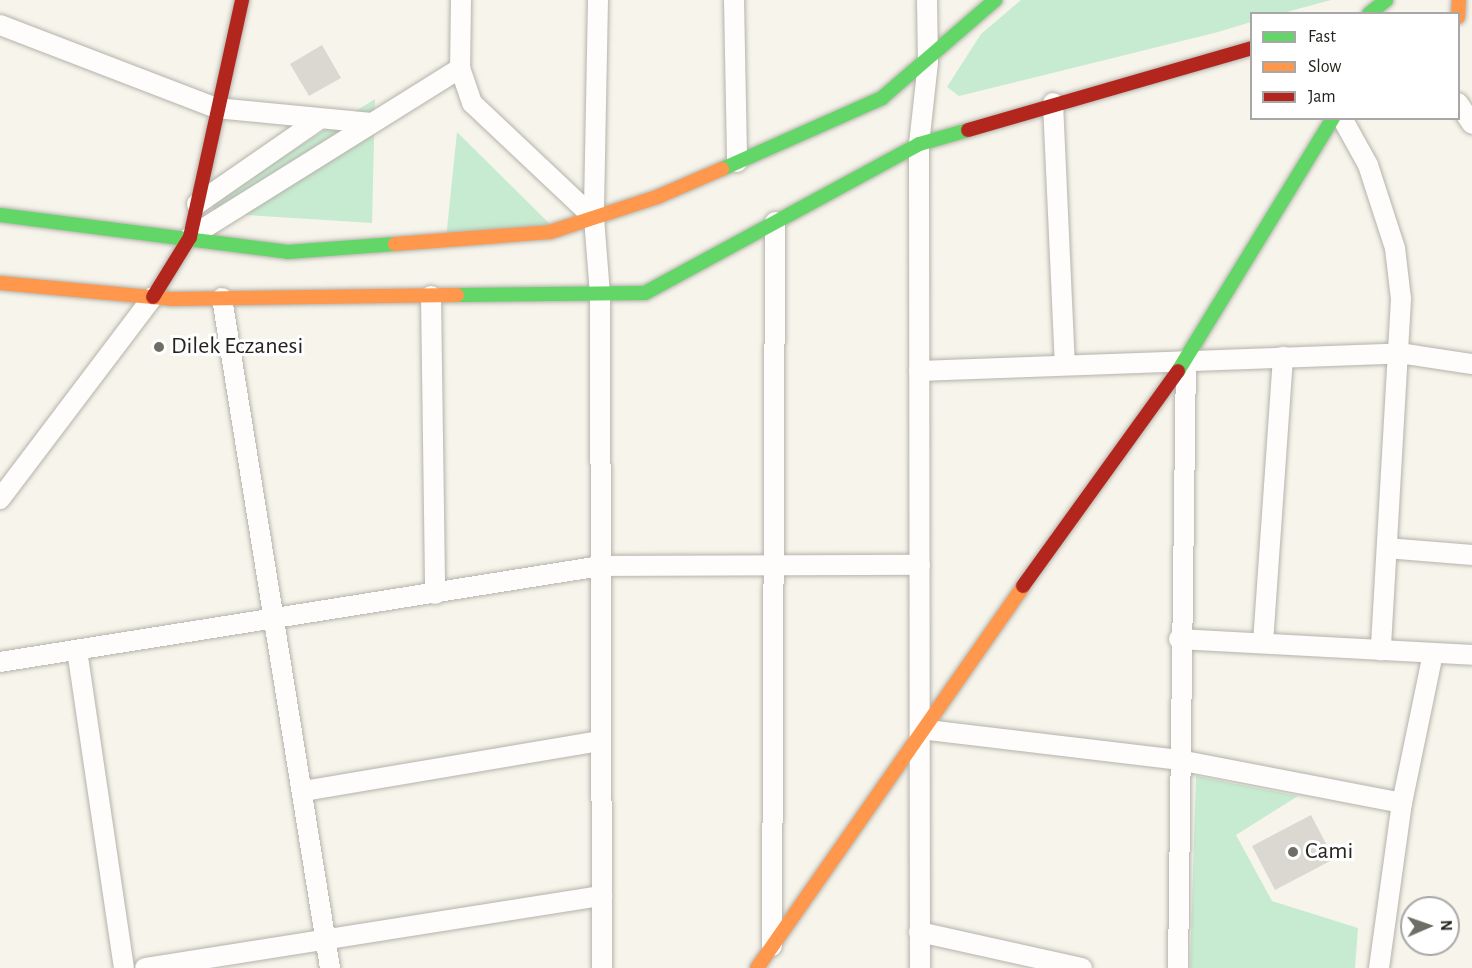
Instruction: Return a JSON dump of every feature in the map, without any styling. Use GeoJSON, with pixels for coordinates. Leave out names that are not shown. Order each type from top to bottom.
{"type":"FeatureCollection","features":[{"type":"Feature","properties":{"kind":"street"},"geometry":{"type":"LineString","coordinates":[[0,499],[153,297],[190,237],[216,108],[242,0]]}},
{"type":"Feature","properties":{"kind":"street"},"geometry":{"type":"LineString","coordinates":[[462,0],[460,68],[472,103],[594,218]]}},
{"type":"Feature","properties":{"kind":"street"},"geometry":{"type":"LineString","coordinates":[[597,0],[594,218],[600,294],[602,968]]}},
{"type":"Feature","properties":{"kind":"street"},"geometry":{"type":"LineString","coordinates":[[734,0],[737,162]]}},
{"type":"Feature","properties":{"kind":"street"},"geometry":{"type":"LineString","coordinates":[[920,968],[919,144],[928,63],[927,0]]}},
{"type":"Feature","properties":{"kind":"street"},"geometry":{"type":"LineString","coordinates":[[0,215],[190,237],[288,252],[550,232],[594,218],[737,162],[882,98],[928,63],[995,0]]}},
{"type":"Feature","properties":{"kind":"street"},"geometry":{"type":"LineString","coordinates":[[1372,12],[1386,0]]}},
{"type":"Feature","properties":{"kind":"street"},"geometry":{"type":"LineString","coordinates":[[0,25],[216,108],[317,121],[371,123]]}},
{"type":"Feature","properties":{"kind":"street"},"geometry":{"type":"LineString","coordinates":[[0,283],[153,297],[645,293],[919,144],[1053,103],[1250,48]]}},
{"type":"Feature","properties":{"kind":"street"},"geometry":{"type":"LineString","coordinates":[[190,237],[460,68]]}},
{"type":"Feature","properties":{"kind":"street"},"geometry":{"type":"LineString","coordinates":[[1053,103],[1065,363]]}},
{"type":"Feature","properties":{"kind":"street"},"geometry":{"type":"LineString","coordinates":[[1460,106],[1472,124]]}},
{"type":"Feature","properties":{"kind":"street"},"geometry":{"type":"LineString","coordinates":[[757,968],[920,729],[1186,360],[1332,120]]}},
{"type":"Feature","properties":{"kind":"street"},"geometry":{"type":"LineString","coordinates":[[1343,120],[1368,165],[1395,248],[1399,353],[1381,650]]}},
{"type":"Feature","properties":{"kind":"street"},"geometry":{"type":"LineString","coordinates":[[197,204],[317,121]]}},
{"type":"Feature","properties":{"kind":"street"},"geometry":{"type":"LineString","coordinates":[[772,948],[771,563],[775,222]]}},
{"type":"Feature","properties":{"kind":"street"},"geometry":{"type":"LineString","coordinates":[[430,296],[435,594]]}},
{"type":"Feature","properties":{"kind":"street"},"geometry":{"type":"LineString","coordinates":[[222,298],[277,621],[330,968]]}},
{"type":"Feature","properties":{"kind":"street"},"geometry":{"type":"LineString","coordinates":[[919,371],[1065,363],[1399,353],[1472,364]]}},
{"type":"Feature","properties":{"kind":"street"},"geometry":{"type":"LineString","coordinates":[[1263,643],[1283,357]]}},
{"type":"Feature","properties":{"kind":"street"},"geometry":{"type":"LineString","coordinates":[[1178,968],[1179,639],[1186,360]]}},
{"type":"Feature","properties":{"kind":"street"},"geometry":{"type":"LineString","coordinates":[[1387,548],[1472,555]]}},
{"type":"Feature","properties":{"kind":"street"},"geometry":{"type":"LineString","coordinates":[[0,662],[277,621],[601,566],[771,563],[920,565]]}},
{"type":"Feature","properties":{"kind":"street"},"geometry":{"type":"LineString","coordinates":[[1179,639],[1472,655]]}},
{"type":"Feature","properties":{"kind":"street"},"geometry":{"type":"LineString","coordinates":[[77,651],[124,968]]}},
{"type":"Feature","properties":{"kind":"street"},"geometry":{"type":"LineString","coordinates":[[1379,968],[1402,803],[1433,653]]}},
{"type":"Feature","properties":{"kind":"street"},"geometry":{"type":"LineString","coordinates":[[920,729],[1179,760],[1402,803]]}},
{"type":"Feature","properties":{"kind":"street"},"geometry":{"type":"LineString","coordinates":[[304,791],[601,741]]}},
{"type":"Feature","properties":{"kind":"street"},"geometry":{"type":"LineString","coordinates":[[145,968],[325,936],[602,896]]}},
{"type":"Feature","properties":{"kind":"street"},"geometry":{"type":"LineString","coordinates":[[919,932],[1080,968]]}},
{"type":"Feature","properties":{"kind":"green space"},"geometry":{"type":"Polygon","coordinates":[[[1021,0],[1331,0],[1287,12],[1250,12],[1250,22],[1218,32],[959,96],[947,87],[981,34],[1021,0]]]}},
{"type":"Feature","properties":{"kind":"green space"},"geometry":{"type":"Polygon","coordinates":[[[375,99],[372,223],[215,213],[211,201],[375,99]]]}},
{"type":"Feature","properties":{"kind":"green space"},"geometry":{"type":"Polygon","coordinates":[[[457,132],[563,237],[446,239],[457,132]]]}},
{"type":"Feature","properties":{"kind":"green space"},"geometry":{"type":"Polygon","coordinates":[[[1196,776],[1298,796],[1236,835],[1272,901],[1358,928],[1355,968],[1190,968],[1196,776]]]}},
{"type":"Feature","properties":{"kind":"building"},"geometry":{"type":"Polygon","coordinates":[[[322,45],[341,78],[309,96],[290,64],[322,45]]]}},
{"type":"Feature","properties":{"kind":"building","name":"Cami"},"geometry":{"type":"Polygon","coordinates":[[[1311,815],[1334,859],[1275,890],[1252,846],[1311,815]]]}},
{"type":"Feature","properties":{"kind":"traffic: fast"},"geometry":{"type":"LineString","coordinates":[[722,169],[882,98],[995,0]]}},
{"type":"Feature","properties":{"kind":"traffic: fast"},"geometry":{"type":"LineString","coordinates":[[1371,12],[1386,0]]}},
{"type":"Feature","properties":{"kind":"traffic: fast"},"geometry":{"type":"LineString","coordinates":[[1178,371],[1332,120]]}},
{"type":"Feature","properties":{"kind":"traffic: fast"},"geometry":{"type":"LineString","coordinates":[[457,295],[645,293],[919,144],[968,130]]}},
{"type":"Feature","properties":{"kind":"traffic: fast"},"geometry":{"type":"LineString","coordinates":[[0,215],[288,252],[395,244]]}},
{"type":"Feature","properties":{"kind":"traffic: slow"},"geometry":{"type":"LineString","coordinates":[[1458,12],[1459,0]]}},
{"type":"Feature","properties":{"kind":"traffic: slow"},"geometry":{"type":"LineString","coordinates":[[395,244],[550,232],[657,197],[722,169]]}},
{"type":"Feature","properties":{"kind":"traffic: slow"},"geometry":{"type":"LineString","coordinates":[[0,283],[171,299],[457,295]]}},
{"type":"Feature","properties":{"kind":"traffic: slow"},"geometry":{"type":"LineString","coordinates":[[757,968],[1023,586]]}},
{"type":"Feature","properties":{"kind":"traffic: jam"},"geometry":{"type":"LineString","coordinates":[[153,297],[190,237],[242,0]]}},
{"type":"Feature","properties":{"kind":"traffic: jam"},"geometry":{"type":"LineString","coordinates":[[968,130],[1250,49]]}},
{"type":"Feature","properties":{"kind":"traffic: jam"},"geometry":{"type":"LineString","coordinates":[[1023,586],[1178,371]]}},
{"type":"Feature","properties":{"kind":"place","name":"Dilek Eczanesi"},"geometry":{"type":"Point","coordinates":[159,347]}},
{"type":"Feature","properties":{"kind":"place","name":"Cami"},"geometry":{"type":"Point","coordinates":[1293,852]}}]}
